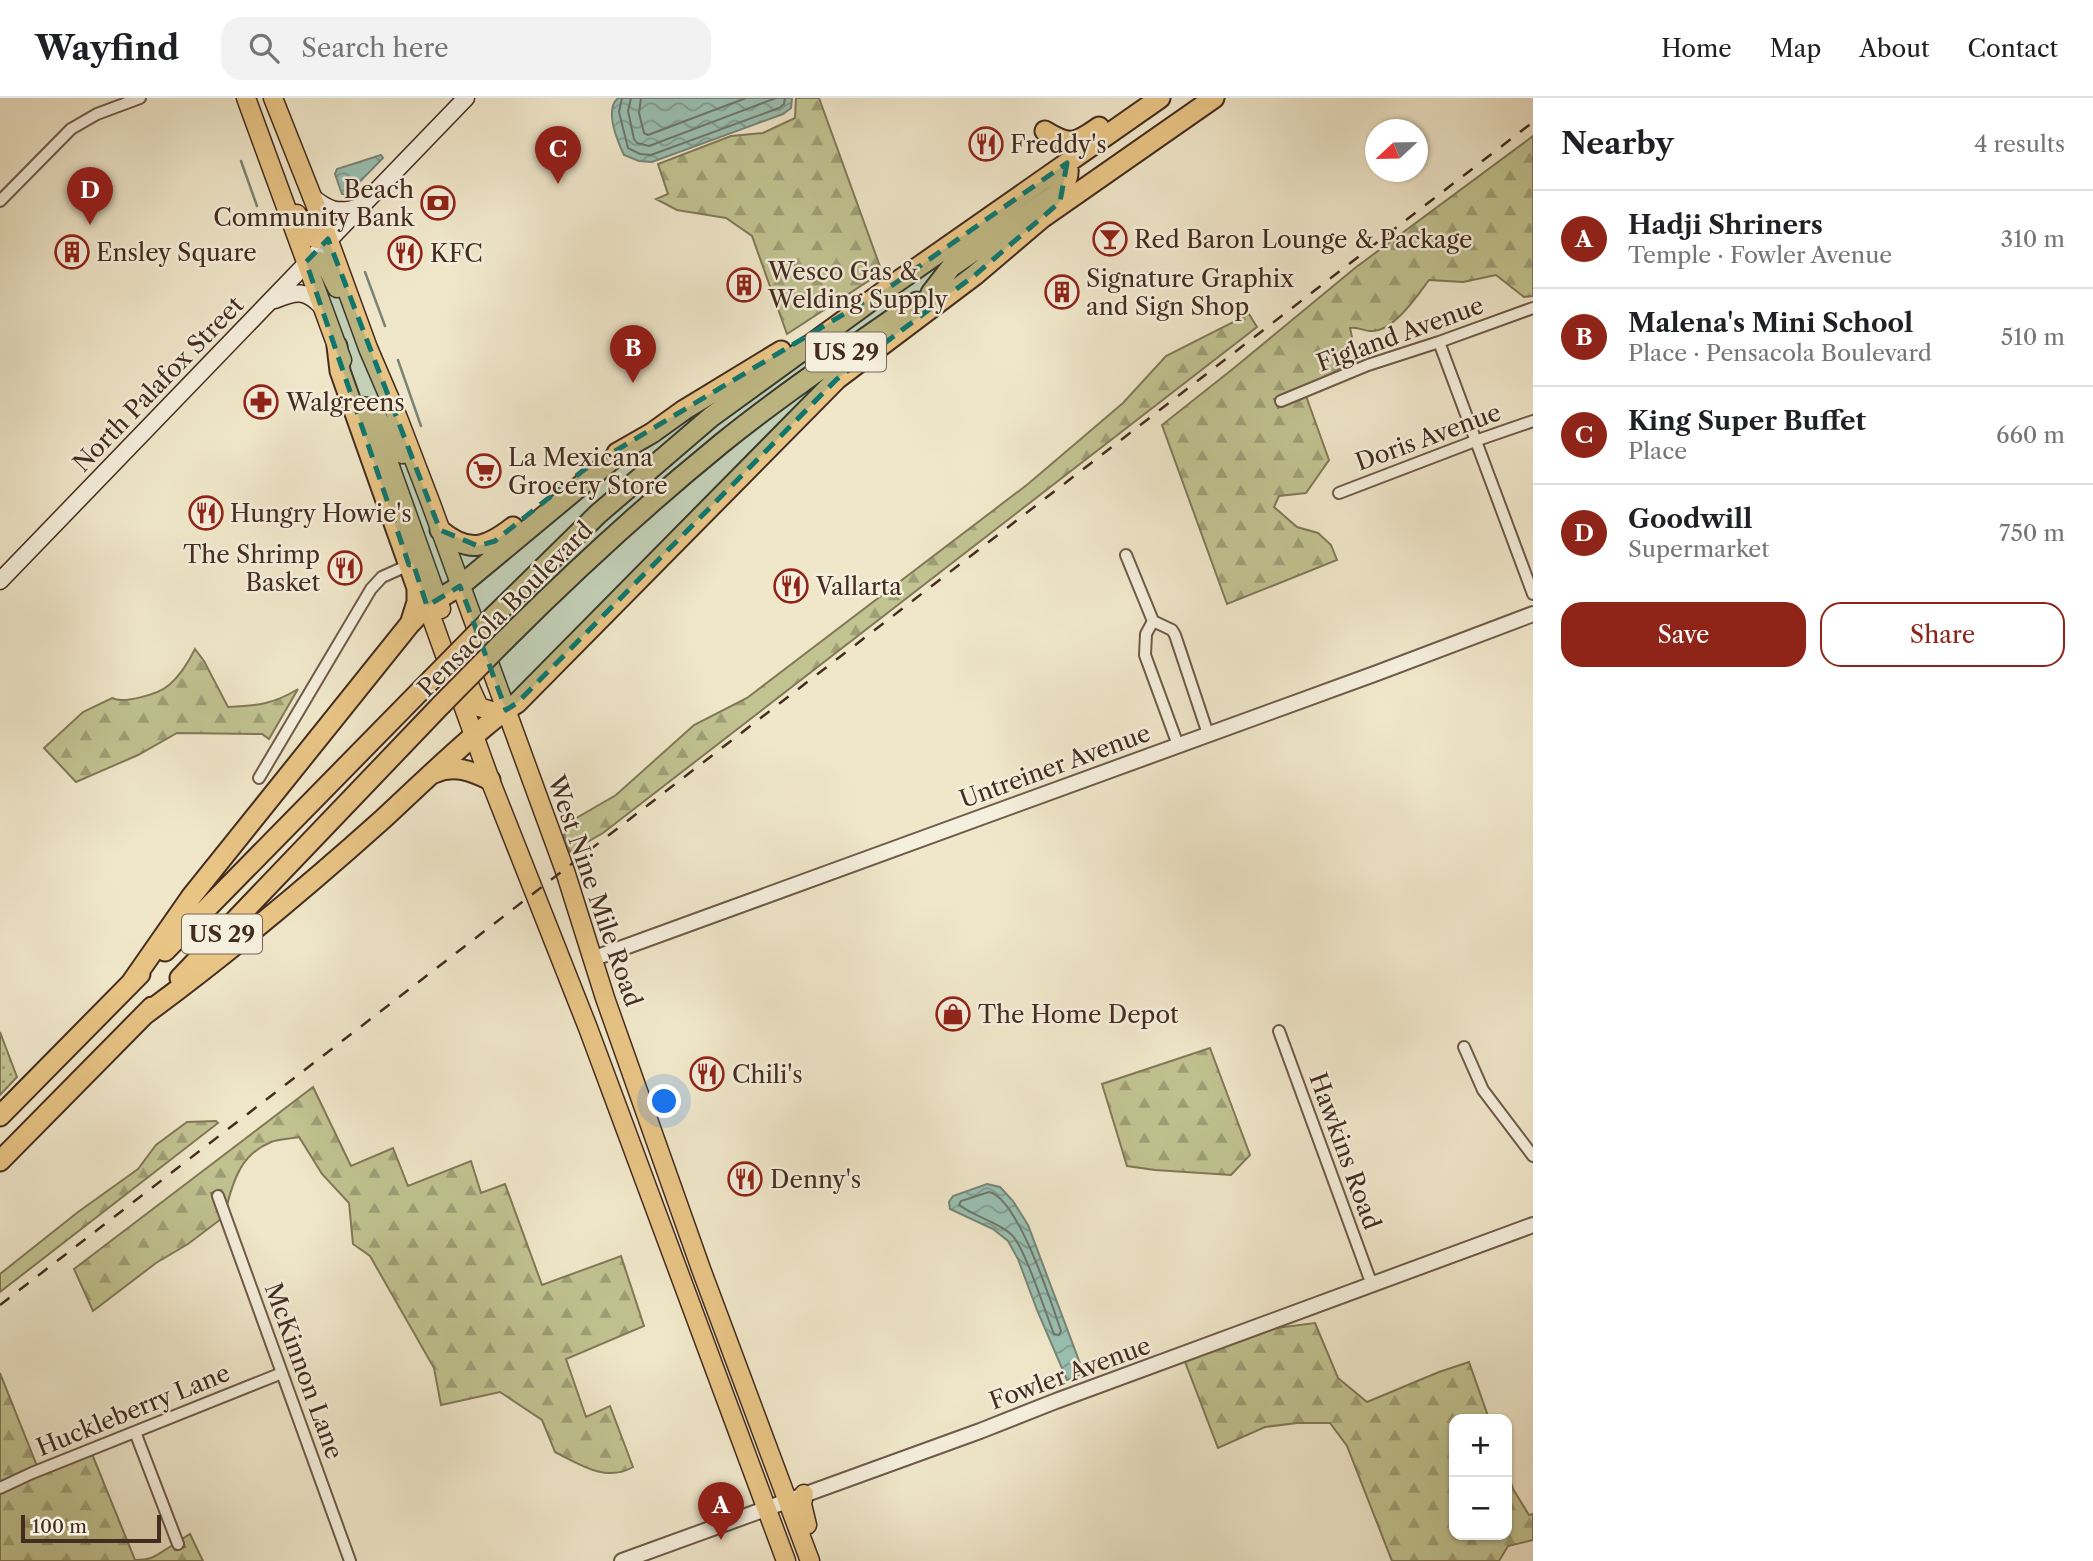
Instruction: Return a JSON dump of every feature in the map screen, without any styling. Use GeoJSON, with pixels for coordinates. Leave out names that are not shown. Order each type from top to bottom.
{"type":"FeatureCollection","features":[{"type":"Feature","properties":{"kind":"highway"},"geometry":{"type":"LineString","coordinates":[[1045,131],[1067,141],[1080,141],[1137,100],[1151,98]]}},
{"type":"Feature","properties":{"kind":"highway","name":"Pensacola Boulevard"},"geometry":{"type":"LineString","coordinates":[[0,1116],[191,926],[495,615],[598,514],[674,447],[759,381],[894,284],[1160,98]]}},
{"type":"Feature","properties":{"kind":"highway"},"geometry":{"type":"LineString","coordinates":[[1152,142],[1176,110],[1193,98]]}},
{"type":"Feature","properties":{"kind":"highway","name":"Pensacola Boulevard"},"geometry":{"type":"LineString","coordinates":[[1,1160],[144,1016],[504,640],[603,545],[724,442],[788,393],[1214,98]]}},
{"type":"Feature","properties":{"kind":"highway"},"geometry":{"type":"LineString","coordinates":[[931,293],[951,267],[1056,194],[1067,182],[1070,172],[1068,163]]}},
{"type":"Feature","properties":{"kind":"highway"},"geometry":{"type":"LineString","coordinates":[[144,1016],[201,973],[325,870],[499,713],[517,703],[836,379],[975,275],[1042,218]]}},
{"type":"Feature","properties":{"kind":"highway"},"geometry":{"type":"LineString","coordinates":[[440,530],[467,545],[478,546],[495,541],[585,469],[626,448],[729,382],[894,284]]}},
{"type":"Feature","properties":{"kind":"highway"},"geometry":{"type":"LineString","coordinates":[[337,346],[340,371],[411,564],[417,602],[409,625]]}},
{"type":"Feature","properties":{"kind":"highway"},"geometry":{"type":"LineString","coordinates":[[131,983],[191,897],[409,625],[626,448]]}},
{"type":"Feature","properties":{"kind":"highway"},"geometry":{"type":"LineString","coordinates":[[427,777],[445,768],[472,771],[491,780]]}},
{"type":"Feature","properties":{"kind":"highway"},"geometry":{"type":"LineString","coordinates":[[1,1160],[17,1130],[64,1082],[64,1066],[56,1058]]}},
{"type":"Feature","properties":{"kind":"main road"},"geometry":{"type":"LineString","coordinates":[[246,98],[359,406],[411,564],[435,603],[452,606],[459,617],[499,713]]}},
{"type":"Feature","properties":{"kind":"main road"},"geometry":{"type":"LineString","coordinates":[[254,98],[304,228],[313,239],[328,239]]}},
{"type":"Feature","properties":{"kind":"main road"},"geometry":{"type":"LineString","coordinates":[[263,98],[284,154],[303,174]]}},
{"type":"Feature","properties":{"kind":"main road"},"geometry":{"type":"LineString","coordinates":[[273,98],[368,348],[431,504],[460,586],[499,713]]}},
{"type":"Feature","properties":{"kind":"main road","name":"North Palafox Street"},"geometry":{"type":"LineString","coordinates":[[0,581],[466,98]]}},
{"type":"Feature","properties":{"kind":"main road"},"geometry":{"type":"LineString","coordinates":[[312,196],[323,206],[339,212],[361,206]]}},
{"type":"Feature","properties":{"kind":"main road"},"geometry":{"type":"LineString","coordinates":[[306,262],[319,261],[334,280],[415,490],[431,504]]}},
{"type":"Feature","properties":{"kind":"main road"},"geometry":{"type":"LineString","coordinates":[[269,302],[290,293],[302,293],[310,295],[323,308]]}},
{"type":"Feature","properties":{"kind":"main road"},"geometry":{"type":"LineString","coordinates":[[359,406],[370,407],[402,454]]}},
{"type":"Feature","properties":{"kind":"main road"},"geometry":{"type":"LineString","coordinates":[[366,426],[387,458],[475,736],[665,1234],[786,1561]]}},
{"type":"Feature","properties":{"kind":"main road","name":"West Nine Mile Road"},"geometry":{"type":"LineString","coordinates":[[499,713],[528,804],[547,822],[701,1269],[796,1497],[810,1561]]}},
{"type":"Feature","properties":{"kind":"main road"},"geometry":{"type":"LineString","coordinates":[[539,902],[554,917],[563,942],[571,952],[579,957],[592,959]]}},
{"type":"Feature","properties":{"kind":"main road"},"geometry":{"type":"LineString","coordinates":[[566,974],[580,975],[593,985],[621,1065],[632,1075]]}},
{"type":"Feature","properties":{"kind":"main road"},"geometry":{"type":"LineString","coordinates":[[665,1234],[699,1292],[773,1487],[796,1497],[802,1504],[821,1561]]}},
{"type":"Feature","properties":{"kind":"main road"},"geometry":{"type":"LineString","coordinates":[[767,1509],[781,1516],[799,1561]]}},
{"type":"Feature","properties":{"kind":"street"},"geometry":{"type":"LineString","coordinates":[[0,201],[71,129],[97,114],[140,98]]}},
{"type":"Feature","properties":{"kind":"street","name":"Figland Avenue"},"geometry":{"type":"LineString","coordinates":[[1281,401],[1368,365],[1533,308]]}},
{"type":"Feature","properties":{"kind":"street"},"geometry":{"type":"LineString","coordinates":[[1439,342],[1533,594]]}},
{"type":"Feature","properties":{"kind":"street","name":"Doris Avenue"},"geometry":{"type":"LineString","coordinates":[[1339,493],[1533,421]]}},
{"type":"Feature","properties":{"kind":"street"},"geometry":{"type":"LineString","coordinates":[[1126,555],[1153,621],[1172,630],[1175,635],[1209,734]]}},
{"type":"Feature","properties":{"kind":"street"},"geometry":{"type":"LineString","coordinates":[[259,778],[372,589],[382,576],[411,564]]}},
{"type":"Feature","properties":{"kind":"street","name":"Untreiner Avenue"},"geometry":{"type":"LineString","coordinates":[[592,959],[1533,614]]}},
{"type":"Feature","properties":{"kind":"street"},"geometry":{"type":"LineString","coordinates":[[1153,621],[1146,634],[1145,655],[1178,745]]}},
{"type":"Feature","properties":{"kind":"street","name":"Hawkins Road"},"geometry":{"type":"LineString","coordinates":[[1279,1031],[1371,1285]]}},
{"type":"Feature","properties":{"kind":"street"},"geometry":{"type":"LineString","coordinates":[[1464,1047],[1483,1090],[1533,1156]]}},
{"type":"Feature","properties":{"kind":"street","name":"McKinnon Lane"},"geometry":{"type":"LineString","coordinates":[[218,1196],[350,1561]]}},
{"type":"Feature","properties":{"kind":"street","name":"Fowler Avenue"},"geometry":{"type":"LineString","coordinates":[[622,1561],[1533,1225]]}},
{"type":"Feature","properties":{"kind":"street","name":"Huckleberry Lane"},"geometry":{"type":"LineString","coordinates":[[0,1488],[282,1373]]}},
{"type":"Feature","properties":{"kind":"street"},"geometry":{"type":"LineString","coordinates":[[135,1432],[178,1544]]}},
{"type":"Feature","properties":{"kind":"highlighted area"},"geometry":{"type":"Polygon","coordinates":[[[1067,163],[1060,202],[975,275],[837,379],[517,703],[506,710],[460,586],[427,606],[413,563],[409,565],[306,262],[328,239],[440,530],[478,546],[495,541],[585,469],[894,284],[1067,163]]]}},
{"type":"Feature","properties":{"kind":"green space"},"geometry":{"type":"Polygon","coordinates":[[[796,98],[819,98],[882,272],[787,334],[752,236],[726,218],[677,210],[656,199],[668,194],[658,164],[731,136],[763,133],[795,118],[796,98]]]}},
{"type":"Feature","properties":{"kind":"green space"},"geometry":{"type":"Polygon","coordinates":[[[1533,136],[1533,296],[1524,297],[1496,275],[1463,282],[1429,280],[1404,312],[1388,325],[1372,331],[1350,328],[1357,361],[1274,399],[1278,408],[1306,396],[1329,460],[1306,493],[1279,496],[1274,507],[1297,527],[1318,533],[1331,545],[1337,560],[1227,604],[1162,425],[1355,268],[1533,136]]]}},
{"type":"Feature","properties":{"kind":"green space"},"geometry":{"type":"Polygon","coordinates":[[[1249,314],[1257,327],[603,833],[570,852],[564,835],[573,820],[616,795],[694,725],[747,698],[1028,484],[1123,403],[1166,356],[1249,314]]]}},
{"type":"Feature","properties":{"kind":"green space"},"geometry":{"type":"Polygon","coordinates":[[[195,649],[228,707],[264,703],[298,689],[269,739],[262,734],[177,733],[138,755],[76,782],[44,748],[83,712],[112,698],[133,699],[164,688],[181,673],[195,649]]]}},
{"type":"Feature","properties":{"kind":"green space"},"geometry":{"type":"Polygon","coordinates":[[[0,1032],[17,1077],[0,1095],[0,1032]]]}},
{"type":"Feature","properties":{"kind":"green space"},"geometry":{"type":"Polygon","coordinates":[[[1210,1048],[1250,1155],[1231,1175],[1127,1166],[1102,1084],[1210,1048]]]}},
{"type":"Feature","properties":{"kind":"green space"},"geometry":{"type":"Polygon","coordinates":[[[313,1087],[351,1166],[393,1148],[408,1186],[471,1161],[481,1193],[505,1184],[542,1285],[621,1256],[644,1326],[566,1359],[586,1417],[610,1406],[633,1467],[613,1473],[603,1472],[583,1466],[555,1452],[542,1420],[500,1392],[441,1405],[434,1368],[370,1256],[353,1244],[349,1203],[322,1174],[299,1137],[271,1142],[253,1153],[236,1176],[227,1205],[221,1190],[211,1193],[221,1219],[188,1244],[156,1263],[93,1311],[74,1269],[313,1087]]]}},
{"type":"Feature","properties":{"kind":"green space"},"geometry":{"type":"Polygon","coordinates":[[[187,1122],[218,1123],[0,1292],[0,1274],[78,1212],[138,1169],[156,1145],[187,1122]]]}},
{"type":"Feature","properties":{"kind":"green space"},"geometry":{"type":"Polygon","coordinates":[[[1315,1323],[1338,1378],[1367,1402],[1469,1362],[1487,1414],[1449,1414],[1449,1540],[1512,1540],[1512,1486],[1529,1515],[1533,1514],[1533,1540],[1508,1546],[1499,1561],[1392,1561],[1347,1446],[1330,1423],[1265,1427],[1218,1448],[1184,1359],[1268,1329],[1315,1323]]]}},
{"type":"Feature","properties":{"kind":"green space"},"geometry":{"type":"Polygon","coordinates":[[[0,1373],[37,1466],[0,1483],[0,1373]]]}},
{"type":"Feature","properties":{"kind":"green space"},"geometry":{"type":"Polygon","coordinates":[[[92,1454],[135,1560],[152,1558],[173,1545],[175,1550],[185,1547],[182,1539],[190,1534],[203,1561],[0,1561],[0,1494],[92,1454]]]}},
{"type":"Feature","properties":{"kind":"water"},"geometry":{"type":"Polygon","coordinates":[[[618,98],[792,98],[791,108],[783,114],[652,162],[639,161],[624,155],[615,134],[612,117],[614,103],[618,98]]]}},
{"type":"Feature","properties":{"kind":"water"},"geometry":{"type":"Polygon","coordinates":[[[381,155],[383,158],[347,195],[342,194],[335,174],[337,169],[381,155]]]}},
{"type":"Feature","properties":{"kind":"water"},"geometry":{"type":"Polygon","coordinates":[[[987,1184],[1000,1187],[1013,1201],[1028,1225],[1084,1374],[1067,1380],[1018,1259],[1008,1241],[993,1229],[950,1209],[949,1202],[953,1196],[987,1184]]]}},
{"type":"Feature","properties":{"kind":"waterway"},"geometry":{"type":"LineString","coordinates":[[241,161],[257,206]]}},
{"type":"Feature","properties":{"kind":"waterway"},"geometry":{"type":"LineString","coordinates":[[365,272],[385,326]]}},
{"type":"Feature","properties":{"kind":"waterway"},"geometry":{"type":"LineString","coordinates":[[398,360],[421,426]]}},
{"type":"Feature","properties":{"kind":"railway"},"geometry":{"type":"LineString","coordinates":[[0,1305],[1533,122]]}},
{"type":"Feature","properties":{"kind":"place","name":"Freddy's"},"geometry":{"type":"Point","coordinates":[986,144]}},
{"type":"Feature","properties":{"kind":"place","name":"King Super Buffet"},"geometry":{"type":"Point","coordinates":[558,184]}},
{"type":"Feature","properties":{"kind":"place","name":"Beach Community Bank"},"geometry":{"type":"Point","coordinates":[438,203]}},
{"type":"Feature","properties":{"kind":"place","name":"Goodwill"},"geometry":{"type":"Point","coordinates":[90,225]}},
{"type":"Feature","properties":{"kind":"place","name":"Red Baron Lounge & Package"},"geometry":{"type":"Point","coordinates":[1110,239]}},
{"type":"Feature","properties":{"kind":"place","name":"Ensley Square"},"geometry":{"type":"Point","coordinates":[72,252]}},
{"type":"Feature","properties":{"kind":"place","name":"KFC"},"geometry":{"type":"Point","coordinates":[405,253]}},
{"type":"Feature","properties":{"kind":"place","name":"Wesco Gas & Welding Supply"},"geometry":{"type":"Point","coordinates":[744,285]}},
{"type":"Feature","properties":{"kind":"place","name":"Signature Graphix and Sign Shop"},"geometry":{"type":"Point","coordinates":[1062,292]}},
{"type":"Feature","properties":{"kind":"place","name":"Malena's Mini School"},"geometry":{"type":"Point","coordinates":[633,383]}},
{"type":"Feature","properties":{"kind":"place","name":"Walgreens"},"geometry":{"type":"Point","coordinates":[261,402]}},
{"type":"Feature","properties":{"kind":"place","name":"La Mexicana Grocery Store"},"geometry":{"type":"Point","coordinates":[484,471]}},
{"type":"Feature","properties":{"kind":"place","name":"Hungry Howie's"},"geometry":{"type":"Point","coordinates":[206,513]}},
{"type":"Feature","properties":{"kind":"place","name":"The Shrimp Basket"},"geometry":{"type":"Point","coordinates":[345,568]}},
{"type":"Feature","properties":{"kind":"place","name":"Vallarta"},"geometry":{"type":"Point","coordinates":[791,586]}},
{"type":"Feature","properties":{"kind":"place","name":"The Home Depot"},"geometry":{"type":"Point","coordinates":[953,1014]}},
{"type":"Feature","properties":{"kind":"place","name":"Chili's"},"geometry":{"type":"Point","coordinates":[707,1074]}},
{"type":"Feature","properties":{"kind":"place","name":"Denny's"},"geometry":{"type":"Point","coordinates":[745,1179]}},
{"type":"Feature","properties":{"kind":"place","name":"Hadji Shriners"},"geometry":{"type":"Point","coordinates":[721,1540]}}]}
